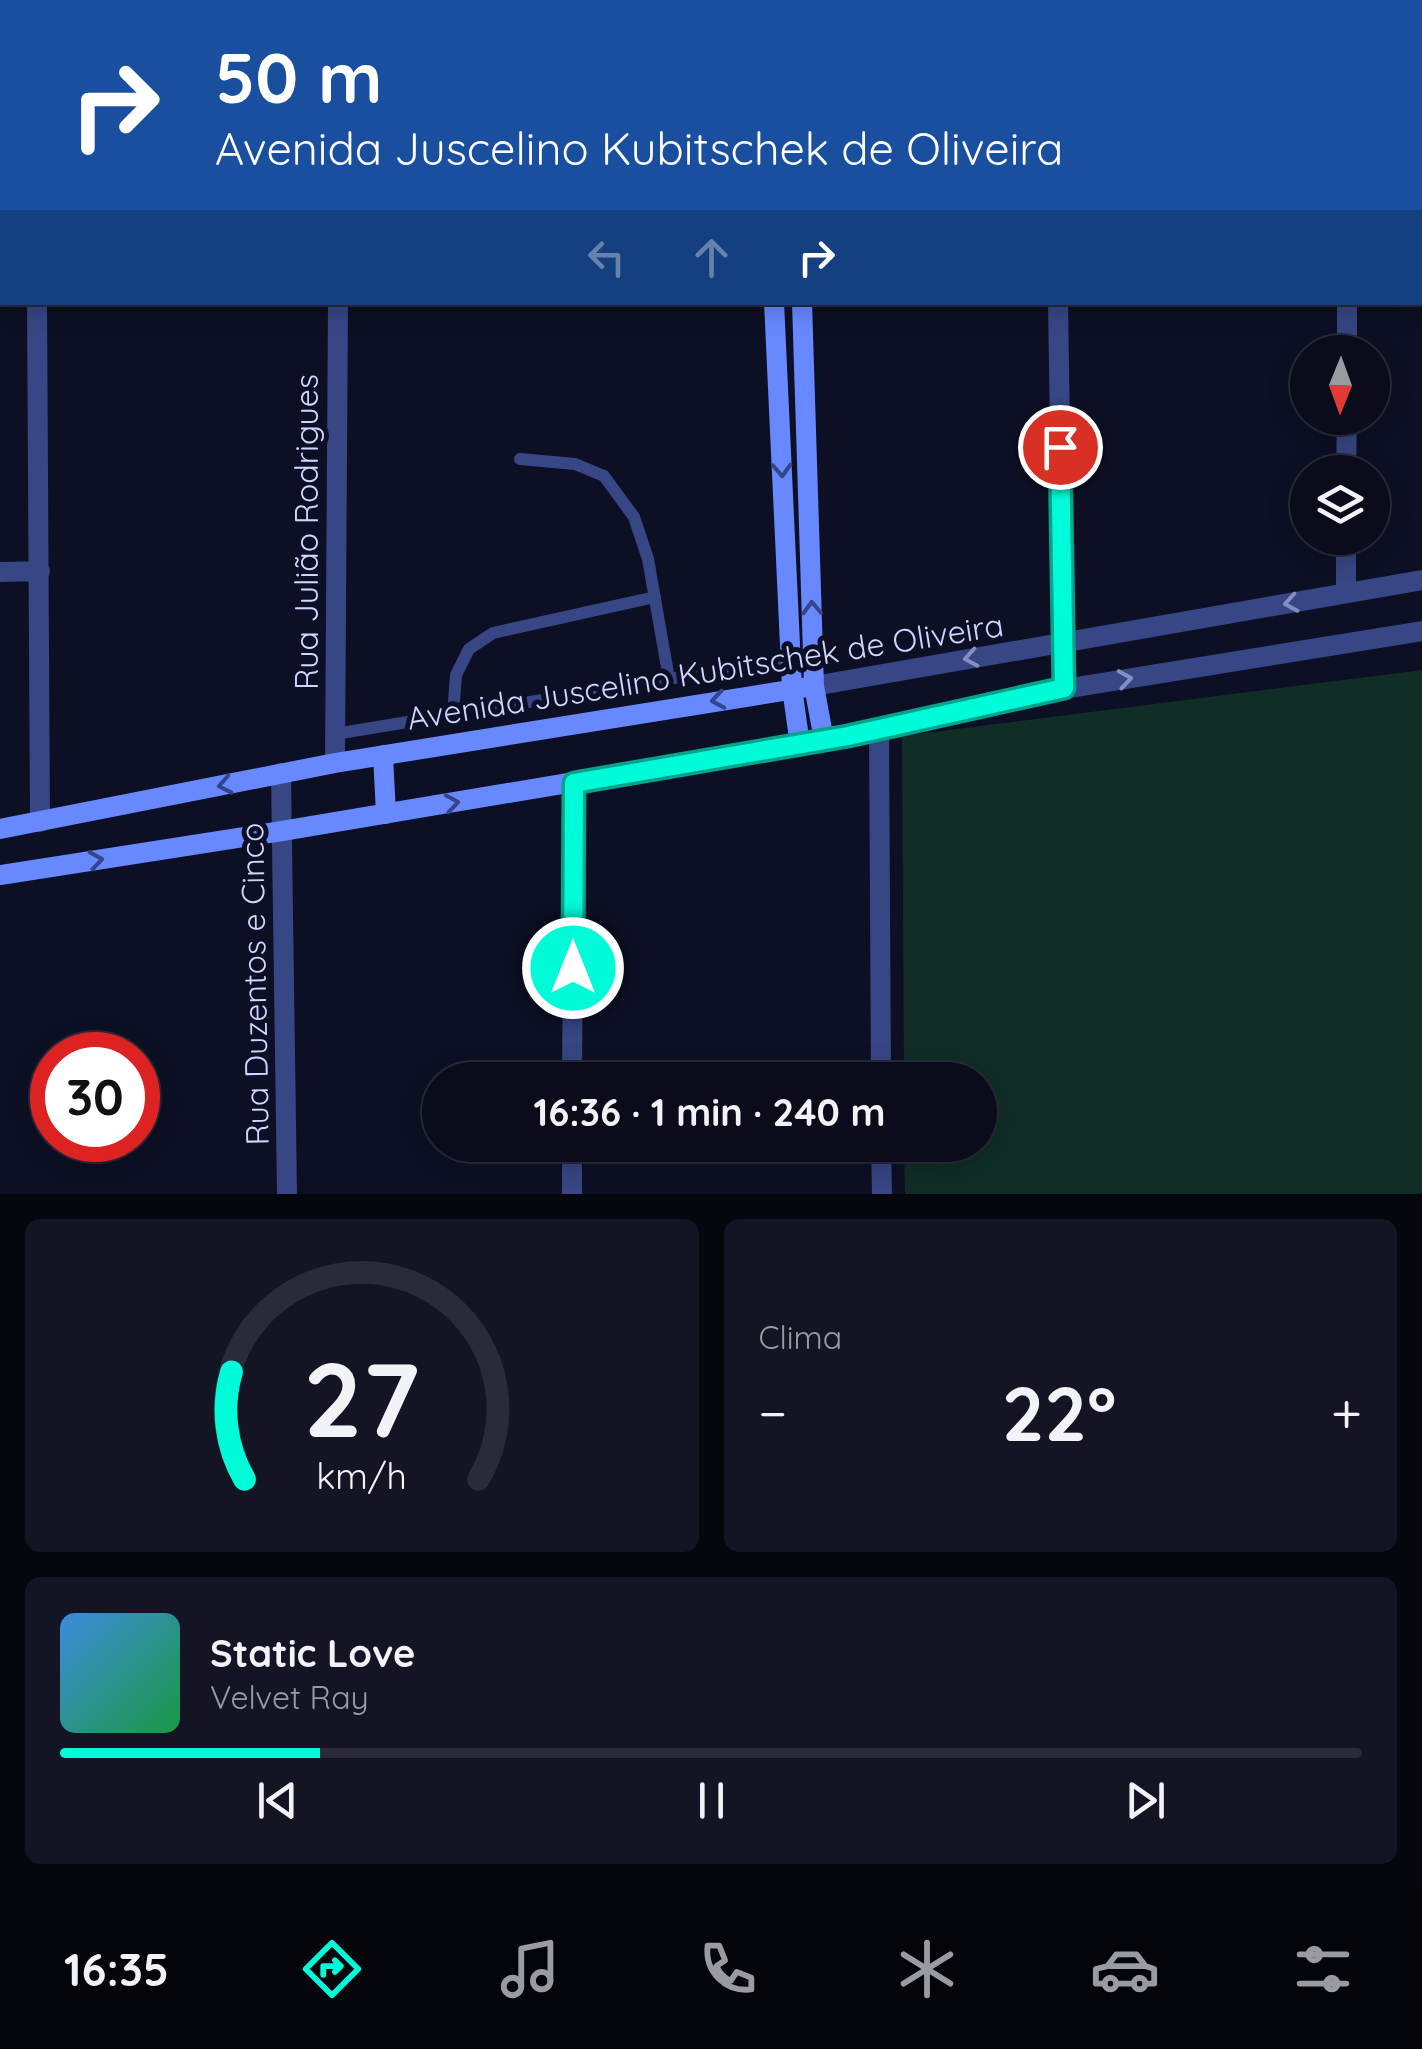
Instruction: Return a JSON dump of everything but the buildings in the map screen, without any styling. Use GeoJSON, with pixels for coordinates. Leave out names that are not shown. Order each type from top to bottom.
{"type":"FeatureCollection","features":[{"type":"Feature","properties":{"kind":"main road"},"geometry":{"type":"LineString","coordinates":[[774,305],[792,688],[800,744]]}},
{"type":"Feature","properties":{"kind":"main road"},"geometry":{"type":"LineString","coordinates":[[0,874],[824,740],[814,686],[802,305]]}},
{"type":"Feature","properties":{"kind":"main road"},"geometry":{"type":"LineString","coordinates":[[779,417],[806,417]]}},
{"type":"Feature","properties":{"kind":"main road","name":"Avenida Juscelino Kubitschek de Oliveira"},"geometry":{"type":"LineString","coordinates":[[0,828],[335,763],[814,686]]}},
{"type":"Feature","properties":{"kind":"main road"},"geometry":{"type":"LineString","coordinates":[[383,755],[386,814]]}},
{"type":"Feature","properties":{"kind":"street"},"geometry":{"type":"LineString","coordinates":[[38,305],[40,822]]}},
{"type":"Feature","properties":{"kind":"street","name":"Rua Julião Rodrigues"},"geometry":{"type":"LineString","coordinates":[[335,763],[338,305]]}},
{"type":"Feature","properties":{"kind":"street"},"geometry":{"type":"LineString","coordinates":[[1058,305],[1064,688]]}},
{"type":"Feature","properties":{"kind":"street"},"geometry":{"type":"LineString","coordinates":[[1347,305],[1347,335]]}},
{"type":"Feature","properties":{"kind":"street"},"geometry":{"type":"LineString","coordinates":[[1346,555],[1346,593]]}},
{"type":"Feature","properties":{"kind":"street"},"geometry":{"type":"LineString","coordinates":[[0,572],[40,570]]}},
{"type":"Feature","properties":{"kind":"street","name":"Avenida Juscelino Kubitschek de Oliveira"},"geometry":{"type":"LineString","coordinates":[[814,686],[1422,580]]}},
{"type":"Feature","properties":{"kind":"street"},"geometry":{"type":"LineString","coordinates":[[824,740],[1064,688],[1422,631]]}},
{"type":"Feature","properties":{"kind":"street"},"geometry":{"type":"LineString","coordinates":[[879,728],[881,1062]]}},
{"type":"Feature","properties":{"kind":"street","name":"Rua Duzentos e Cinco"},"geometry":{"type":"LineString","coordinates":[[281,774],[286,1194]]}},
{"type":"Feature","properties":{"kind":"street"},"geometry":{"type":"LineString","coordinates":[[572,1062],[574,783]]}},
{"type":"Feature","properties":{"kind":"street"},"geometry":{"type":"LineString","coordinates":[[572,1162],[572,1194]]}},
{"type":"Feature","properties":{"kind":"street"},"geometry":{"type":"LineString","coordinates":[[882,1162],[882,1194]]}},
{"type":"Feature","properties":{"kind":"lane"},"geometry":{"type":"LineString","coordinates":[[520,459],[575,464],[604,476],[634,517],[648,559],[669,679]]}},
{"type":"Feature","properties":{"kind":"lane"},"geometry":{"type":"LineString","coordinates":[[454,714],[456,674],[469,650],[493,633],[655,597]]}},
{"type":"Feature","properties":{"kind":"lane"},"geometry":{"type":"LineString","coordinates":[[335,734],[813,656]]}},
{"type":"Feature","properties":{"kind":"green space"},"geometry":{"type":"Polygon","coordinates":[[[1422,670],[1422,1194],[905,1194],[904,1162],[997,1162],[997,1062],[904,1062],[902,736],[1422,670]]]}},
{"type":"Feature","properties":{"kind":"route"},"geometry":{"type":"LineString","coordinates":[[573,968],[574,783],[848,736],[1064,688],[1060,447]]}}]}
